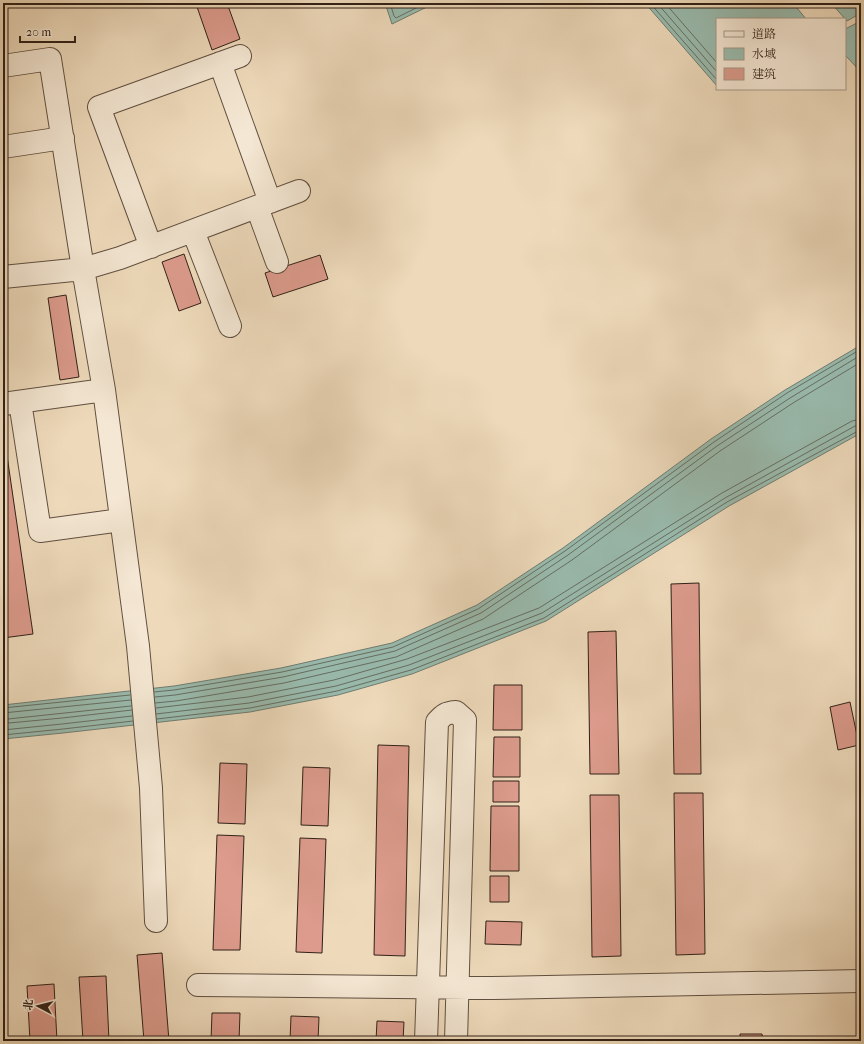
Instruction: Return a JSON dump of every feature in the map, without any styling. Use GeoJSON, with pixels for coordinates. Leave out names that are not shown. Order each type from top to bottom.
{"type":"FeatureCollection","features":[{"type":"Feature","properties":{"kind":"street"},"geometry":{"type":"LineString","coordinates":[[3,66],[50,59],[83,269],[104,390],[138,646],[151,788],[156,921]]}},
{"type":"Feature","properties":{"kind":"street"},"geometry":{"type":"LineString","coordinates":[[151,247],[98,107],[230,59],[277,262]]}},
{"type":"Feature","properties":{"kind":"street"},"geometry":{"type":"LineString","coordinates":[[3,147],[62,138]]}},
{"type":"Feature","properties":{"kind":"street"},"geometry":{"type":"LineString","coordinates":[[3,277],[83,269],[151,247],[299,191]]}},
{"type":"Feature","properties":{"kind":"street"},"geometry":{"type":"LineString","coordinates":[[193,231],[230,326]]}},
{"type":"Feature","properties":{"kind":"street"},"geometry":{"type":"LineString","coordinates":[[104,390],[12,403],[40,532],[121,520]]}},
{"type":"Feature","properties":{"kind":"street"},"geometry":{"type":"LineString","coordinates":[[426,1041],[437,722],[447,713],[456,712],[465,720],[456,1041]]}},
{"type":"Feature","properties":{"kind":"street"},"geometry":{"type":"LineString","coordinates":[[198,985],[499,988],[861,981]]}},
{"type":"Feature","properties":{"kind":"water"},"geometry":{"type":"Polygon","coordinates":[[[385,3],[435,3],[392,24],[385,3]]]}},
{"type":"Feature","properties":{"kind":"water"},"geometry":{"type":"Polygon","coordinates":[[[645,3],[793,3],[805,18],[716,18],[716,85],[645,3]]]}},
{"type":"Feature","properties":{"kind":"water"},"geometry":{"type":"Polygon","coordinates":[[[831,3],[861,3],[861,13],[847,21],[846,18],[831,3]]]}},
{"type":"Feature","properties":{"kind":"water"},"geometry":{"type":"Polygon","coordinates":[[[861,21],[861,72],[846,56],[846,28],[861,21]]]}},
{"type":"Feature","properties":{"kind":"water"},"geometry":{"type":"Polygon","coordinates":[[[861,345],[861,433],[729,506],[546,621],[412,674],[338,695],[250,712],[3,739],[3,705],[174,686],[281,668],[392,643],[477,605],[563,548],[711,439],[785,390],[861,345]]]}},
{"type":"Feature","properties":{"kind":"building"},"geometry":{"type":"Polygon","coordinates":[[[227,3],[240,39],[212,50],[196,4],[227,3]]]}},
{"type":"Feature","properties":{"kind":"building"},"geometry":{"type":"Polygon","coordinates":[[[184,254],[201,303],[179,311],[162,262],[184,254]]]}},
{"type":"Feature","properties":{"kind":"building"},"geometry":{"type":"Polygon","coordinates":[[[320,255],[328,279],[273,297],[265,273],[320,255]]]}},
{"type":"Feature","properties":{"kind":"building"},"geometry":{"type":"Polygon","coordinates":[[[66,295],[79,377],[60,380],[48,298],[66,295]]]}},
{"type":"Feature","properties":{"kind":"building"},"geometry":{"type":"Polygon","coordinates":[[[4,435],[33,634],[3,638],[3,436],[4,435]]]}},
{"type":"Feature","properties":{"kind":"building"},"geometry":{"type":"Polygon","coordinates":[[[699,583],[701,774],[674,774],[671,584],[699,583]]]}},
{"type":"Feature","properties":{"kind":"building"},"geometry":{"type":"Polygon","coordinates":[[[616,631],[619,774],[590,774],[588,632],[616,631]]]}},
{"type":"Feature","properties":{"kind":"building"},"geometry":{"type":"Polygon","coordinates":[[[494,685],[522,685],[522,730],[493,730],[494,685]]]}},
{"type":"Feature","properties":{"kind":"building"},"geometry":{"type":"Polygon","coordinates":[[[850,702],[859,745],[838,750],[830,707],[850,702]]]}},
{"type":"Feature","properties":{"kind":"building"},"geometry":{"type":"Polygon","coordinates":[[[494,737],[520,737],[520,777],[493,777],[494,737]]]}},
{"type":"Feature","properties":{"kind":"building"},"geometry":{"type":"Polygon","coordinates":[[[378,745],[409,746],[405,956],[374,955],[378,745]]]}},
{"type":"Feature","properties":{"kind":"building"},"geometry":{"type":"Polygon","coordinates":[[[220,763],[247,764],[245,824],[218,823],[220,763]]]}},
{"type":"Feature","properties":{"kind":"building"},"geometry":{"type":"Polygon","coordinates":[[[303,767],[330,768],[328,826],[301,825],[303,767]]]}},
{"type":"Feature","properties":{"kind":"building"},"geometry":{"type":"Polygon","coordinates":[[[493,781],[519,781],[519,802],[493,802],[493,781]]]}},
{"type":"Feature","properties":{"kind":"building"},"geometry":{"type":"Polygon","coordinates":[[[674,793],[703,793],[705,954],[676,955],[674,793]]]}},
{"type":"Feature","properties":{"kind":"building"},"geometry":{"type":"Polygon","coordinates":[[[590,795],[619,795],[621,956],[592,957],[590,795]]]}},
{"type":"Feature","properties":{"kind":"building"},"geometry":{"type":"Polygon","coordinates":[[[491,806],[519,806],[519,871],[490,871],[491,806]]]}},
{"type":"Feature","properties":{"kind":"building"},"geometry":{"type":"Polygon","coordinates":[[[217,835],[244,836],[240,950],[213,950],[217,835]]]}},
{"type":"Feature","properties":{"kind":"building"},"geometry":{"type":"Polygon","coordinates":[[[300,838],[326,839],[322,953],[296,952],[300,838]]]}},
{"type":"Feature","properties":{"kind":"building"},"geometry":{"type":"Polygon","coordinates":[[[490,876],[509,876],[509,902],[490,902],[490,876]]]}},
{"type":"Feature","properties":{"kind":"building"},"geometry":{"type":"Polygon","coordinates":[[[486,921],[522,922],[521,945],[485,944],[486,921]]]}},
{"type":"Feature","properties":{"kind":"building"},"geometry":{"type":"Polygon","coordinates":[[[162,953],[169,1041],[144,1041],[137,955],[162,953]]]}},
{"type":"Feature","properties":{"kind":"building"},"geometry":{"type":"Polygon","coordinates":[[[106,976],[109,1041],[83,1041],[79,977],[106,976]]]}},
{"type":"Feature","properties":{"kind":"building"},"geometry":{"type":"Polygon","coordinates":[[[54,984],[57,1041],[30,1041],[27,986],[54,984]]]}},
{"type":"Feature","properties":{"kind":"building"},"geometry":{"type":"Polygon","coordinates":[[[212,1013],[240,1013],[239,1041],[211,1041],[212,1013]]]}},
{"type":"Feature","properties":{"kind":"building"},"geometry":{"type":"Polygon","coordinates":[[[291,1016],[319,1017],[318,1041],[290,1041],[291,1016]]]}},
{"type":"Feature","properties":{"kind":"building"},"geometry":{"type":"Polygon","coordinates":[[[377,1021],[404,1022],[403,1041],[376,1041],[377,1021]]]}},
{"type":"Feature","properties":{"kind":"building"},"geometry":{"type":"Polygon","coordinates":[[[740,1034],[762,1034],[763,1041],[740,1041],[740,1034]]]}}]}
